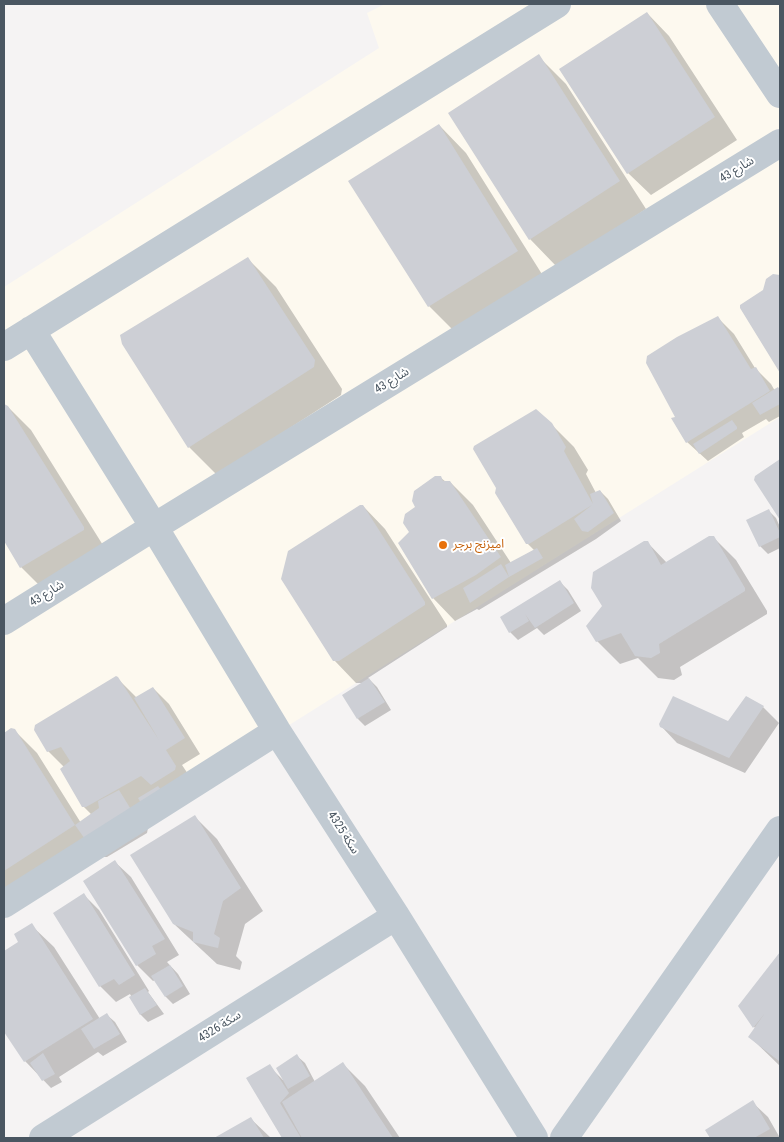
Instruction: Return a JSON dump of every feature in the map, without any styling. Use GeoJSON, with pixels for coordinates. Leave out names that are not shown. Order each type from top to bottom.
{"type":"FeatureCollection","features":[{"type":"Feature","properties":{"kind":"street"},"geometry":{"type":"LineString","coordinates":[[4,347],[557,4]]}},
{"type":"Feature","properties":{"kind":"street"},"geometry":{"type":"LineString","coordinates":[[720,4],[780,94]]}},
{"type":"Feature","properties":{"kind":"street","name":"شارع 43"},"geometry":{"type":"LineString","coordinates":[[4,621],[780,143]]}},
{"type":"Feature","properties":{"kind":"street","name":"سكة 4325"},"geometry":{"type":"LineString","coordinates":[[31,330],[154,527],[277,731],[396,916],[534,1138]]}},
{"type":"Feature","properties":{"kind":"street"},"geometry":{"type":"LineString","coordinates":[[4,904],[277,731]]}},
{"type":"Feature","properties":{"kind":"street"},"geometry":{"type":"LineString","coordinates":[[564,1138],[780,830]]}},
{"type":"Feature","properties":{"kind":"street","name":"سكة 4326"},"geometry":{"type":"LineString","coordinates":[[43,1138],[396,916]]}},
{"type":"Feature","properties":{"kind":"shaded area"},"geometry":{"type":"Polygon","coordinates":[[[385,4],[780,4],[780,417],[4,904],[4,287],[379,48],[367,13],[385,4]]]}},
{"type":"Feature","properties":{"kind":"building"},"geometry":{"type":"Polygon","coordinates":[[[647,12],[715,117],[627,174],[559,69],[647,12]]]}},
{"type":"Feature","properties":{"kind":"building"},"geometry":{"type":"Polygon","coordinates":[[[539,54],[620,181],[529,240],[448,113],[539,54]]]}},
{"type":"Feature","properties":{"kind":"building"},"geometry":{"type":"Polygon","coordinates":[[[439,124],[518,251],[428,307],[348,181],[439,124]]]}},
{"type":"Feature","properties":{"kind":"building"},"geometry":{"type":"Polygon","coordinates":[[[248,257],[315,360],[314,367],[188,448],[122,344],[120,335],[248,257]]]}},
{"type":"Feature","properties":{"kind":"building"},"geometry":{"type":"Polygon","coordinates":[[[773,274],[780,275],[780,373],[740,308],[740,305],[763,290],[766,279],[773,274]]]}},
{"type":"Feature","properties":{"kind":"building"},"geometry":{"type":"Polygon","coordinates":[[[718,316],[751,369],[756,367],[770,391],[686,443],[671,418],[675,417],[646,363],[647,356],[677,337],[718,316]]]}},
{"type":"Feature","properties":{"kind":"building"},"geometry":{"type":"Polygon","coordinates":[[[778,387],[780,390],[780,404],[760,415],[752,403],[778,387]]]}},
{"type":"Feature","properties":{"kind":"building"},"geometry":{"type":"Polygon","coordinates":[[[4,404],[8,406],[84,527],[84,530],[20,568],[4,541],[4,404]]]}},
{"type":"Feature","properties":{"kind":"building"},"geometry":{"type":"Polygon","coordinates":[[[536,409],[552,423],[566,447],[564,451],[593,504],[590,494],[600,490],[614,513],[588,532],[582,531],[574,519],[592,505],[529,544],[526,544],[495,493],[496,488],[473,449],[474,446],[536,409]]]}},
{"type":"Feature","properties":{"kind":"building"},"geometry":{"type":"Polygon","coordinates":[[[732,420],[737,429],[699,454],[693,444],[732,420]]]}},
{"type":"Feature","properties":{"kind":"building"},"geometry":{"type":"Polygon","coordinates":[[[780,459],[780,520],[754,480],[755,476],[780,459]]]}},
{"type":"Feature","properties":{"kind":"building"},"geometry":{"type":"Polygon","coordinates":[[[435,476],[441,476],[443,481],[450,481],[501,557],[476,575],[432,599],[398,543],[409,532],[403,523],[405,514],[415,507],[412,501],[414,491],[435,476]]]}},
{"type":"Feature","properties":{"kind":"building"},"geometry":{"type":"Polygon","coordinates":[[[360,505],[363,505],[425,602],[425,605],[339,661],[333,661],[281,579],[288,551],[360,505]]]}},
{"type":"Feature","properties":{"kind":"building"},"geometry":{"type":"Polygon","coordinates":[[[769,509],[780,537],[759,547],[746,520],[769,509]]]}},
{"type":"Feature","properties":{"kind":"building"},"geometry":{"type":"Polygon","coordinates":[[[709,536],[714,536],[745,591],[659,644],[660,653],[651,658],[635,656],[621,633],[596,642],[586,626],[602,606],[591,588],[593,572],[644,541],[648,541],[661,565],[709,536]]]}},
{"type":"Feature","properties":{"kind":"building"},"geometry":{"type":"Polygon","coordinates":[[[537,548],[543,558],[509,577],[505,565],[537,548]]]}},
{"type":"Feature","properties":{"kind":"building"},"geometry":{"type":"Polygon","coordinates":[[[501,564],[509,577],[470,603],[463,588],[501,564]]]}},
{"type":"Feature","properties":{"kind":"building"},"geometry":{"type":"Polygon","coordinates":[[[560,580],[574,603],[535,628],[525,614],[529,621],[509,633],[500,617],[560,580]]]}},
{"type":"Feature","properties":{"kind":"building"},"geometry":{"type":"Polygon","coordinates":[[[116,676],[159,740],[134,698],[153,687],[185,738],[166,750],[176,766],[175,770],[151,785],[141,776],[86,807],[82,807],[60,769],[70,761],[61,747],[47,752],[34,730],[35,725],[116,676]]]}},
{"type":"Feature","properties":{"kind":"building"},"geometry":{"type":"Polygon","coordinates":[[[369,678],[385,702],[357,719],[342,695],[369,678]]]}},
{"type":"Feature","properties":{"kind":"building"},"geometry":{"type":"Polygon","coordinates":[[[673,696],[728,721],[746,696],[764,706],[729,758],[660,727],[659,724],[673,696]]]}},
{"type":"Feature","properties":{"kind":"building"},"geometry":{"type":"Polygon","coordinates":[[[11,728],[15,729],[75,825],[4,871],[4,733],[11,728]]]}},
{"type":"Feature","properties":{"kind":"building"},"geometry":{"type":"Polygon","coordinates":[[[158,786],[166,796],[145,810],[138,798],[158,786]]]}},
{"type":"Feature","properties":{"kind":"building"},"geometry":{"type":"Polygon","coordinates":[[[119,790],[132,811],[87,842],[75,825],[99,808],[98,801],[119,790]]]}},
{"type":"Feature","properties":{"kind":"building"},"geometry":{"type":"Polygon","coordinates":[[[195,815],[241,888],[223,901],[214,934],[220,938],[218,948],[193,942],[193,932],[173,924],[130,855],[195,815]]]}},
{"type":"Feature","properties":{"kind":"building"},"geometry":{"type":"Polygon","coordinates":[[[115,860],[165,939],[152,946],[156,954],[136,966],[83,881],[115,860]]]}},
{"type":"Feature","properties":{"kind":"building"},"geometry":{"type":"Polygon","coordinates":[[[84,893],[135,975],[119,985],[114,979],[99,987],[53,913],[84,893]]]}},
{"type":"Feature","properties":{"kind":"building"},"geometry":{"type":"Polygon","coordinates":[[[32,923],[93,1019],[24,1062],[4,1032],[4,951],[18,942],[14,934],[32,923]]]}},
{"type":"Feature","properties":{"kind":"building"},"geometry":{"type":"Polygon","coordinates":[[[780,952],[779,1061],[748,1037],[765,1013],[753,1028],[738,1006],[780,952]]]}},
{"type":"Feature","properties":{"kind":"building"},"geometry":{"type":"Polygon","coordinates":[[[170,965],[183,986],[165,997],[151,976],[170,965]]]}},
{"type":"Feature","properties":{"kind":"building"},"geometry":{"type":"Polygon","coordinates":[[[145,988],[157,1005],[140,1015],[129,997],[145,988]]]}},
{"type":"Feature","properties":{"kind":"building"},"geometry":{"type":"Polygon","coordinates":[[[107,1013],[120,1034],[94,1049],[81,1029],[107,1013]]]}},
{"type":"Feature","properties":{"kind":"building"},"geometry":{"type":"Polygon","coordinates":[[[43,1053],[55,1074],[42,1081],[30,1063],[43,1053]]]}},
{"type":"Feature","properties":{"kind":"building"},"geometry":{"type":"Polygon","coordinates":[[[297,1054],[310,1076],[288,1089],[276,1068],[297,1054]]]}},
{"type":"Feature","properties":{"kind":"building"},"geometry":{"type":"Polygon","coordinates":[[[343,1062],[393,1138],[302,1138],[282,1102],[343,1062]]]}},
{"type":"Feature","properties":{"kind":"building"},"geometry":{"type":"Polygon","coordinates":[[[270,1064],[289,1093],[280,1103],[301,1138],[282,1138],[246,1078],[270,1064]]]}},
{"type":"Feature","properties":{"kind":"building"},"geometry":{"type":"Polygon","coordinates":[[[753,1100],[770,1129],[754,1138],[710,1138],[705,1130],[753,1100]]]}},
{"type":"Feature","properties":{"kind":"building"},"geometry":{"type":"Polygon","coordinates":[[[251,1117],[264,1138],[214,1138],[251,1117]]]}},
{"type":"Feature","properties":{"kind":"place","name":"اميزنج برجر"},"geometry":{"type":"Point","coordinates":[443,545]}}]}
